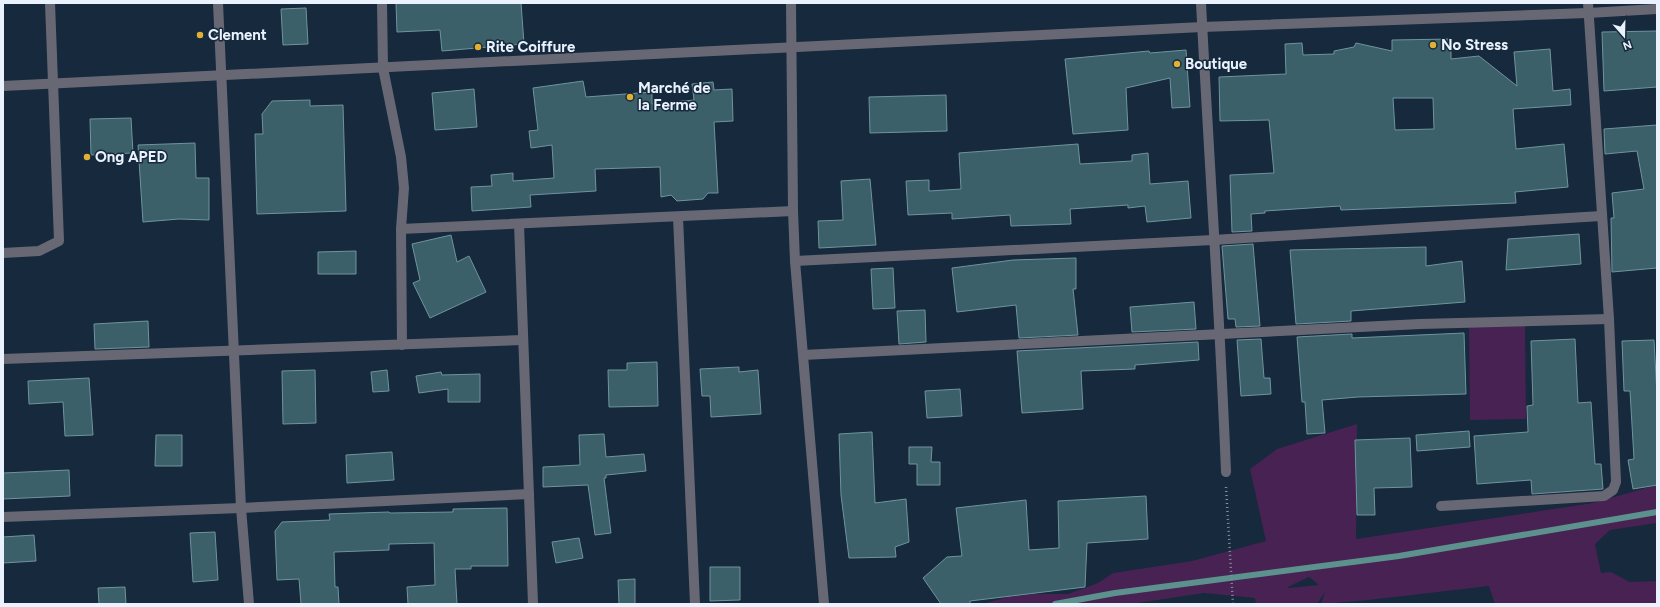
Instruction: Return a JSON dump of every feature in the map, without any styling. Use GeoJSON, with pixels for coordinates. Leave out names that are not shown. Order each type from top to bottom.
{"type":"FeatureCollection","features":[{"type":"Feature","properties":{"kind":"street"},"geometry":{"type":"LineString","coordinates":[[3,253],[39,251],[59,241],[50,3]]}},
{"type":"Feature","properties":{"kind":"street"},"geometry":{"type":"LineString","coordinates":[[218,3],[241,508],[249,604]]}},
{"type":"Feature","properties":{"kind":"street"},"geometry":{"type":"LineString","coordinates":[[382,3],[383,68],[401,157],[404,188],[401,230],[402,345]]}},
{"type":"Feature","properties":{"kind":"street"},"geometry":{"type":"LineString","coordinates":[[791,3],[793,48],[793,211],[795,260],[824,604]]}},
{"type":"Feature","properties":{"kind":"street"},"geometry":{"type":"LineString","coordinates":[[1201,3],[1213,240],[1220,333],[1226,472]]}},
{"type":"Feature","properties":{"kind":"street"},"geometry":{"type":"LineString","coordinates":[[3,86],[1588,8],[1657,9]]}},
{"type":"Feature","properties":{"kind":"street"},"geometry":{"type":"LineString","coordinates":[[1441,506],[1604,496],[1613,490],[1616,482],[1609,319],[1588,8]]}},
{"type":"Feature","properties":{"kind":"street"},"geometry":{"type":"LineString","coordinates":[[401,230],[793,211]]}},
{"type":"Feature","properties":{"kind":"street"},"geometry":{"type":"LineString","coordinates":[[795,260],[1213,240],[1601,216]]}},
{"type":"Feature","properties":{"kind":"street"},"geometry":{"type":"LineString","coordinates":[[678,217],[695,604]]}},
{"type":"Feature","properties":{"kind":"street"},"geometry":{"type":"LineString","coordinates":[[519,224],[534,604]]}},
{"type":"Feature","properties":{"kind":"street"},"geometry":{"type":"LineString","coordinates":[[803,355],[1420,324],[1609,319]]}},
{"type":"Feature","properties":{"kind":"street"},"geometry":{"type":"LineString","coordinates":[[3,359],[523,340]]}},
{"type":"Feature","properties":{"kind":"street"},"geometry":{"type":"LineString","coordinates":[[3,517],[241,508],[529,494]]}},
{"type":"Feature","properties":{"kind":"path"},"geometry":{"type":"LineString","coordinates":[[1226,472],[1233,604]]}},
{"type":"Feature","properties":{"kind":"shaded area"},"geometry":{"type":"Polygon","coordinates":[[[1525,326],[1526,419],[1470,420],[1469,327],[1525,326]]]}},
{"type":"Feature","properties":{"kind":"shaded area"},"geometry":{"type":"Polygon","coordinates":[[[1357,424],[1356,539],[1593,503],[1657,485],[1657,523],[1610,530],[1595,544],[1601,573],[1611,572],[1630,582],[1657,581],[1657,604],[1495,604],[1489,586],[1321,604],[1325,592],[1317,604],[1256,604],[1255,598],[1204,593],[1131,604],[982,604],[1008,597],[1034,594],[1068,594],[1098,583],[1113,573],[1192,561],[1266,541],[1250,469],[1277,449],[1357,424]],[[1309,577],[1288,588],[1319,585],[1309,577]]]}},
{"type":"Feature","properties":{"kind":"building"},"geometry":{"type":"Polygon","coordinates":[[[396,3],[521,3],[524,44],[442,51],[440,30],[397,32],[396,3]]]}},
{"type":"Feature","properties":{"kind":"building"},"geometry":{"type":"Polygon","coordinates":[[[306,8],[308,44],[283,45],[281,9],[306,8]]]}},
{"type":"Feature","properties":{"kind":"building"},"geometry":{"type":"Polygon","coordinates":[[[1657,31],[1657,87],[1604,91],[1602,32],[1657,31]]]}},
{"type":"Feature","properties":{"kind":"building"},"geometry":{"type":"Polygon","coordinates":[[[1451,39],[1451,59],[1479,56],[1517,86],[1514,52],[1550,49],[1553,91],[1570,89],[1571,105],[1513,109],[1516,149],[1564,144],[1568,187],[1515,192],[1516,203],[1341,210],[1340,206],[1265,211],[1265,213],[1251,214],[1252,231],[1232,232],[1230,175],[1274,173],[1269,120],[1220,121],[1219,77],[1286,74],[1285,44],[1302,43],[1303,55],[1334,54],[1334,51],[1354,47],[1356,43],[1392,51],[1392,40],[1451,39]],[[1393,98],[1395,130],[1434,129],[1433,98],[1393,98]]]}},
{"type":"Feature","properties":{"kind":"building"},"geometry":{"type":"Polygon","coordinates":[[[1186,50],[1190,107],[1172,108],[1170,78],[1126,88],[1128,130],[1073,134],[1065,59],[1149,51],[1150,53],[1186,50]]]}},
{"type":"Feature","properties":{"kind":"building"},"geometry":{"type":"Polygon","coordinates":[[[583,81],[586,97],[652,92],[652,104],[694,100],[692,84],[713,82],[714,90],[732,89],[733,121],[714,122],[718,193],[708,193],[703,199],[677,201],[671,195],[661,197],[660,167],[595,169],[596,191],[530,195],[531,207],[472,211],[471,187],[492,186],[491,175],[513,173],[513,181],[554,178],[552,145],[531,148],[529,131],[538,130],[533,88],[583,81]]]}},
{"type":"Feature","properties":{"kind":"building"},"geometry":{"type":"Polygon","coordinates":[[[474,89],[477,127],[435,130],[432,93],[474,89]]]}},
{"type":"Feature","properties":{"kind":"building"},"geometry":{"type":"Polygon","coordinates":[[[946,95],[947,131],[870,133],[869,97],[946,95]]]}},
{"type":"Feature","properties":{"kind":"building"},"geometry":{"type":"Polygon","coordinates":[[[310,100],[310,106],[343,105],[346,211],[257,214],[255,134],[263,134],[262,114],[272,101],[310,100]]]}},
{"type":"Feature","properties":{"kind":"building"},"geometry":{"type":"Polygon","coordinates":[[[131,118],[133,153],[91,155],[90,119],[131,118]]]}},
{"type":"Feature","properties":{"kind":"building"},"geometry":{"type":"Polygon","coordinates":[[[1657,125],[1657,268],[1612,272],[1611,218],[1614,218],[1612,193],[1644,189],[1637,151],[1605,154],[1604,129],[1657,125]]]}},
{"type":"Feature","properties":{"kind":"building"},"geometry":{"type":"Polygon","coordinates":[[[195,143],[196,178],[209,178],[209,220],[179,219],[143,222],[138,145],[195,143]]]}},
{"type":"Feature","properties":{"kind":"building"},"geometry":{"type":"Polygon","coordinates":[[[1078,144],[1080,164],[1132,161],[1132,155],[1148,153],[1150,184],[1188,181],[1191,218],[1147,222],[1145,206],[1128,208],[1128,205],[1070,209],[1071,224],[1011,226],[1010,215],[952,219],[952,213],[908,215],[906,181],[929,180],[929,191],[961,189],[959,153],[1078,144]]]}},
{"type":"Feature","properties":{"kind":"building"},"geometry":{"type":"Polygon","coordinates":[[[870,179],[876,245],[819,248],[818,221],[843,220],[841,181],[870,179]]]}},
{"type":"Feature","properties":{"kind":"building"},"geometry":{"type":"Polygon","coordinates":[[[1579,234],[1581,264],[1506,270],[1508,239],[1579,234]]]}},
{"type":"Feature","properties":{"kind":"building"},"geometry":{"type":"Polygon","coordinates":[[[451,235],[457,262],[469,256],[486,292],[430,318],[413,283],[420,280],[412,244],[451,235]]]}},
{"type":"Feature","properties":{"kind":"building"},"geometry":{"type":"Polygon","coordinates":[[[1253,244],[1260,326],[1236,327],[1235,319],[1228,319],[1222,246],[1253,244]]]}},
{"type":"Feature","properties":{"kind":"building"},"geometry":{"type":"Polygon","coordinates":[[[1426,247],[1426,266],[1462,261],[1465,302],[1351,311],[1351,321],[1296,324],[1290,250],[1426,247]]]}},
{"type":"Feature","properties":{"kind":"building"},"geometry":{"type":"Polygon","coordinates":[[[356,251],[356,274],[318,274],[318,252],[356,251]]]}},
{"type":"Feature","properties":{"kind":"building"},"geometry":{"type":"Polygon","coordinates":[[[1076,258],[1076,289],[1073,289],[1078,335],[1019,338],[1016,305],[957,312],[952,268],[1013,260],[1076,258]]]}},
{"type":"Feature","properties":{"kind":"building"},"geometry":{"type":"Polygon","coordinates":[[[893,268],[895,308],[873,309],[871,269],[893,268]]]}},
{"type":"Feature","properties":{"kind":"building"},"geometry":{"type":"Polygon","coordinates":[[[1194,302],[1196,329],[1132,332],[1130,307],[1194,302]]]}},
{"type":"Feature","properties":{"kind":"building"},"geometry":{"type":"Polygon","coordinates":[[[925,310],[926,342],[899,344],[897,311],[925,310]]]}},
{"type":"Feature","properties":{"kind":"building"},"geometry":{"type":"Polygon","coordinates":[[[148,321],[149,347],[95,349],[94,324],[148,321]]]}},
{"type":"Feature","properties":{"kind":"building"},"geometry":{"type":"Polygon","coordinates":[[[1464,333],[1466,394],[1358,397],[1322,400],[1325,433],[1307,434],[1305,402],[1302,402],[1297,337],[1352,334],[1352,338],[1464,333]]]}},
{"type":"Feature","properties":{"kind":"building"},"geometry":{"type":"Polygon","coordinates":[[[1261,339],[1264,378],[1270,378],[1271,394],[1241,396],[1237,340],[1261,339]]]}},
{"type":"Feature","properties":{"kind":"building"},"geometry":{"type":"Polygon","coordinates":[[[1575,339],[1578,403],[1591,402],[1595,464],[1601,464],[1603,489],[1532,494],[1531,480],[1477,484],[1474,436],[1528,432],[1527,406],[1533,405],[1531,341],[1575,339]]]}},
{"type":"Feature","properties":{"kind":"building"},"geometry":{"type":"Polygon","coordinates":[[[1654,340],[1657,395],[1657,485],[1633,489],[1628,460],[1634,459],[1630,391],[1624,391],[1622,341],[1654,340]]]}},
{"type":"Feature","properties":{"kind":"building"},"geometry":{"type":"Polygon","coordinates":[[[1198,342],[1199,360],[1135,365],[1135,369],[1081,371],[1083,409],[1022,413],[1017,351],[1198,342]]]}},
{"type":"Feature","properties":{"kind":"building"},"geometry":{"type":"Polygon","coordinates":[[[657,362],[658,406],[609,407],[608,370],[627,370],[627,363],[657,362]]]}},
{"type":"Feature","properties":{"kind":"building"},"geometry":{"type":"Polygon","coordinates":[[[739,367],[739,372],[758,370],[761,414],[711,417],[710,396],[702,396],[700,369],[739,367]]]}},
{"type":"Feature","properties":{"kind":"building"},"geometry":{"type":"Polygon","coordinates":[[[315,370],[316,423],[283,424],[282,371],[315,370]]]}},
{"type":"Feature","properties":{"kind":"building"},"geometry":{"type":"Polygon","coordinates":[[[387,370],[389,391],[373,392],[371,372],[387,370]]]}},
{"type":"Feature","properties":{"kind":"building"},"geometry":{"type":"Polygon","coordinates":[[[441,372],[442,375],[480,374],[480,402],[448,402],[448,389],[419,393],[416,376],[441,372]]]}},
{"type":"Feature","properties":{"kind":"building"},"geometry":{"type":"Polygon","coordinates":[[[89,378],[93,435],[65,436],[63,402],[29,404],[28,381],[89,378]]]}},
{"type":"Feature","properties":{"kind":"building"},"geometry":{"type":"Polygon","coordinates":[[[960,389],[962,416],[927,418],[925,391],[960,389]]]}},
{"type":"Feature","properties":{"kind":"building"},"geometry":{"type":"Polygon","coordinates":[[[1469,431],[1470,447],[1417,451],[1416,435],[1469,431]]]}},
{"type":"Feature","properties":{"kind":"building"},"geometry":{"type":"Polygon","coordinates":[[[872,432],[875,503],[906,499],[909,542],[895,547],[896,557],[849,558],[841,495],[839,434],[872,432]]]}},
{"type":"Feature","properties":{"kind":"building"},"geometry":{"type":"Polygon","coordinates":[[[604,434],[606,457],[644,454],[646,471],[606,475],[606,478],[604,478],[611,533],[595,535],[588,485],[543,487],[543,467],[580,465],[579,435],[604,434]]]}},
{"type":"Feature","properties":{"kind":"building"},"geometry":{"type":"Polygon","coordinates":[[[156,435],[182,435],[182,466],[155,466],[156,435]]]}},
{"type":"Feature","properties":{"kind":"building"},"geometry":{"type":"Polygon","coordinates":[[[1410,438],[1412,487],[1374,488],[1375,515],[1357,515],[1355,440],[1410,438]]]}},
{"type":"Feature","properties":{"kind":"building"},"geometry":{"type":"Polygon","coordinates":[[[909,447],[932,447],[931,462],[940,462],[940,485],[917,485],[917,464],[909,464],[909,447]]]}},
{"type":"Feature","properties":{"kind":"building"},"geometry":{"type":"Polygon","coordinates":[[[392,452],[394,480],[347,483],[346,455],[392,452]]]}},
{"type":"Feature","properties":{"kind":"building"},"geometry":{"type":"Polygon","coordinates":[[[69,470],[70,496],[3,499],[3,473],[69,470]]]}},
{"type":"Feature","properties":{"kind":"building"},"geometry":{"type":"Polygon","coordinates":[[[1146,496],[1148,539],[1087,543],[1085,587],[970,601],[970,604],[941,604],[923,578],[947,557],[962,556],[956,508],[1026,500],[1029,550],[1059,548],[1058,501],[1146,496]]]}},
{"type":"Feature","properties":{"kind":"building"},"geometry":{"type":"Polygon","coordinates":[[[507,508],[508,566],[471,566],[471,569],[455,569],[457,604],[408,604],[407,587],[435,585],[434,543],[389,544],[389,550],[334,552],[335,587],[338,587],[339,604],[301,604],[299,579],[277,580],[275,531],[282,522],[330,520],[329,514],[453,512],[453,509],[507,508]]]}},
{"type":"Feature","properties":{"kind":"building"},"geometry":{"type":"Polygon","coordinates":[[[215,532],[218,580],[193,582],[190,533],[215,532]]]}},
{"type":"Feature","properties":{"kind":"building"},"geometry":{"type":"Polygon","coordinates":[[[34,535],[36,561],[3,563],[3,537],[34,535]]]}},
{"type":"Feature","properties":{"kind":"building"},"geometry":{"type":"Polygon","coordinates":[[[579,538],[583,558],[556,563],[552,542],[579,538]]]}},
{"type":"Feature","properties":{"kind":"building"},"geometry":{"type":"Polygon","coordinates":[[[710,567],[740,567],[740,600],[710,601],[710,567]]]}},
{"type":"Feature","properties":{"kind":"building"},"geometry":{"type":"Polygon","coordinates":[[[635,579],[635,604],[619,604],[618,580],[635,579]]]}},
{"type":"Feature","properties":{"kind":"building"},"geometry":{"type":"Polygon","coordinates":[[[125,587],[126,604],[99,604],[98,588],[125,587]]]}},
{"type":"Feature","properties":{"kind":"waterway"},"geometry":{"type":"LineString","coordinates":[[1055,604],[1115,593],[1399,556],[1657,512]]}},
{"type":"Feature","properties":{"kind":"place","name":"Clement"},"geometry":{"type":"Point","coordinates":[200,35]}},
{"type":"Feature","properties":{"kind":"place","name":"No Stress"},"geometry":{"type":"Point","coordinates":[1433,45]}},
{"type":"Feature","properties":{"kind":"place","name":"Rite Coiffure"},"geometry":{"type":"Point","coordinates":[478,47]}},
{"type":"Feature","properties":{"kind":"place","name":"Boutique"},"geometry":{"type":"Point","coordinates":[1177,64]}},
{"type":"Feature","properties":{"kind":"place","name":"Marché de la Ferme"},"geometry":{"type":"Point","coordinates":[630,97]}},
{"type":"Feature","properties":{"kind":"place","name":"Ong APED"},"geometry":{"type":"Point","coordinates":[87,157]}}]}
